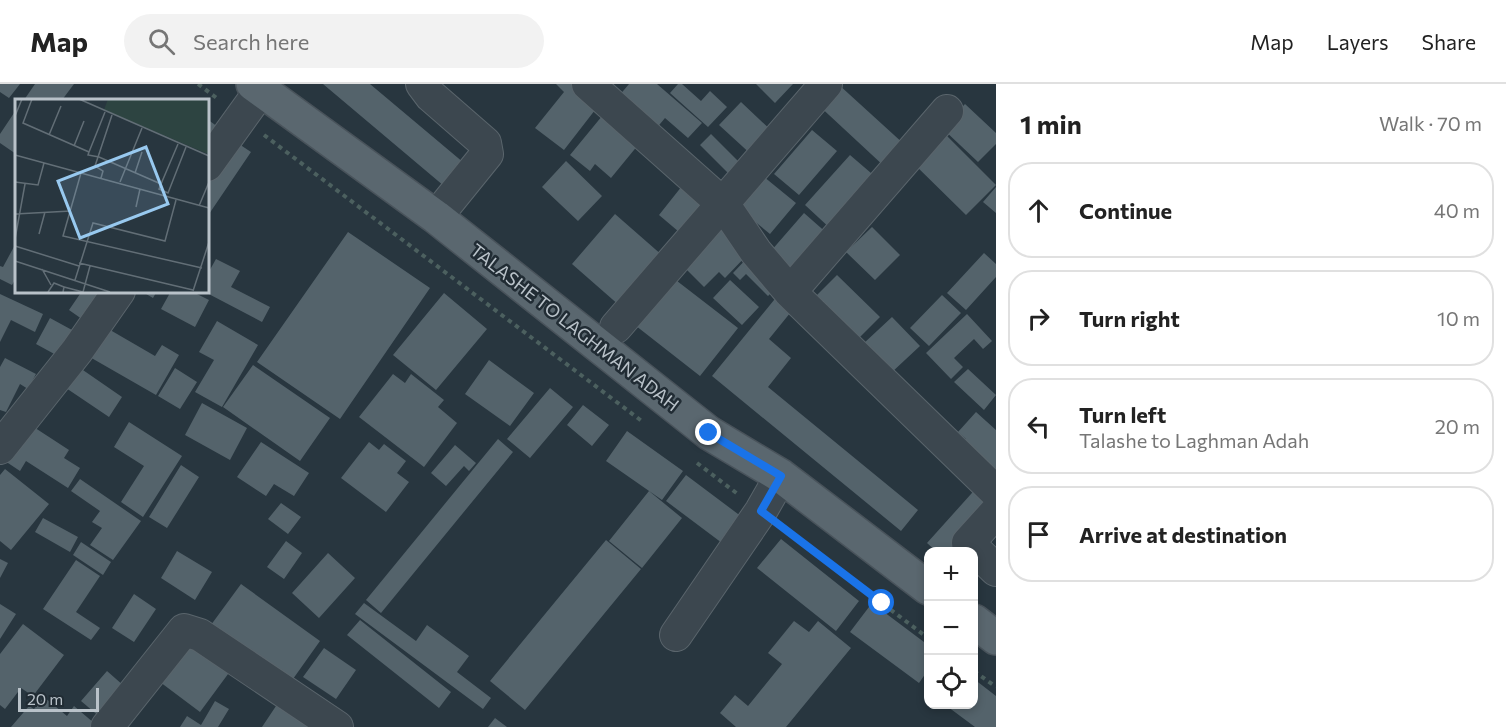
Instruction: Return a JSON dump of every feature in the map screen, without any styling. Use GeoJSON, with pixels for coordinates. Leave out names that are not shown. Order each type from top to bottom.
{"type":"FeatureCollection","features":[{"type":"Feature","properties":{"kind":"main road","name":"TALASHE TO LAGHMAN ADAH"},"geometry":{"type":"LineString","coordinates":[[257,87],[436,216],[709,433],[781,476],[921,576]]}},
{"type":"Feature","properties":{"kind":"main road"},"geometry":{"type":"LineString","coordinates":[[978,624],[996,638]]}},
{"type":"Feature","properties":{"kind":"street"},"geometry":{"type":"LineString","coordinates":[[422,84],[431,96],[485,143],[487,154],[436,216]]}},
{"type":"Feature","properties":{"kind":"street"},"geometry":{"type":"LineString","coordinates":[[588,84],[724,205],[756,252],[790,292],[893,395],[996,492]]}},
{"type":"Feature","properties":{"kind":"street"},"geometry":{"type":"LineString","coordinates":[[616,327],[724,205],[826,84]]}},
{"type":"Feature","properties":{"kind":"street"},"geometry":{"type":"LineString","coordinates":[[208,164],[241,117],[257,87]]}},
{"type":"Feature","properties":{"kind":"street"},"geometry":{"type":"LineString","coordinates":[[790,292],[811,264],[946,111]]}},
{"type":"Feature","properties":{"kind":"street"},"geometry":{"type":"LineString","coordinates":[[4,435],[77,351],[118,292]]}},
{"type":"Feature","properties":{"kind":"street"},"geometry":{"type":"LineString","coordinates":[[675,635],[761,511],[781,476]]}},
{"type":"Feature","properties":{"kind":"street"},"geometry":{"type":"LineString","coordinates":[[964,547],[996,511]]}},
{"type":"Feature","properties":{"kind":"street"},"geometry":{"type":"LineString","coordinates":[[996,511],[968,543],[996,570]]}},
{"type":"Feature","properties":{"kind":"street"},"geometry":{"type":"LineString","coordinates":[[108,727],[184,630],[200,635],[337,727]]}},
{"type":"Feature","properties":{"kind":"path"},"geometry":{"type":"LineString","coordinates":[[198,84],[646,425]]}},
{"type":"Feature","properties":{"kind":"path"},"geometry":{"type":"LineString","coordinates":[[693,461],[924,635]]}},
{"type":"Feature","properties":{"kind":"path"},"geometry":{"type":"LineString","coordinates":[[978,674],[996,687]]}},
{"type":"Feature","properties":{"kind":"building"},"geometry":{"type":"Polygon","coordinates":[[[0,84],[20,84],[9,98],[0,92],[0,84]]]}},
{"type":"Feature","properties":{"kind":"building"},"geometry":{"type":"Polygon","coordinates":[[[35,84],[74,84],[63,99],[25,99],[35,84]]]}},
{"type":"Feature","properties":{"kind":"building"},"geometry":{"type":"Polygon","coordinates":[[[323,84],[370,84],[464,163],[444,186],[323,84]]]}},
{"type":"Feature","properties":{"kind":"building"},"geometry":{"type":"Polygon","coordinates":[[[556,84],[584,84],[602,101],[564,150],[535,128],[564,92],[556,84]]]}},
{"type":"Feature","properties":{"kind":"building"},"geometry":{"type":"Polygon","coordinates":[[[629,84],[657,84],[702,123],[688,138],[665,118],[650,136],[613,103],[629,84]]]}},
{"type":"Feature","properties":{"kind":"building"},"geometry":{"type":"Polygon","coordinates":[[[678,84],[682,84],[701,101],[710,91],[727,107],[708,127],[670,93],[678,84]]]}},
{"type":"Feature","properties":{"kind":"building"},"geometry":{"type":"Polygon","coordinates":[[[756,84],[793,84],[775,103],[756,84]]]}},
{"type":"Feature","properties":{"kind":"building"},"geometry":{"type":"Polygon","coordinates":[[[838,84],[905,145],[885,167],[815,102],[838,84]]]}},
{"type":"Feature","properties":{"kind":"building"},"geometry":{"type":"Polygon","coordinates":[[[741,102],[775,134],[754,157],[719,125],[741,102]]]}},
{"type":"Feature","properties":{"kind":"building"},"geometry":{"type":"Polygon","coordinates":[[[965,104],[996,133],[996,144],[978,162],[942,128],[965,104]]]}},
{"type":"Feature","properties":{"kind":"building"},"geometry":{"type":"Polygon","coordinates":[[[607,110],[643,139],[611,178],[595,164],[590,171],[570,155],[607,110]]]}},
{"type":"Feature","properties":{"kind":"building"},"geometry":{"type":"Polygon","coordinates":[[[15,112],[15,153],[0,143],[0,134],[15,112]]]}},
{"type":"Feature","properties":{"kind":"building"},"geometry":{"type":"Polygon","coordinates":[[[208,120],[218,127],[208,142],[208,120]]]}},
{"type":"Feature","properties":{"kind":"building"},"geometry":{"type":"Polygon","coordinates":[[[940,129],[996,185],[966,215],[910,160],[940,129]]]}},
{"type":"Feature","properties":{"kind":"building"},"geometry":{"type":"Polygon","coordinates":[[[812,130],[837,151],[799,195],[774,174],[812,130]]]}},
{"type":"Feature","properties":{"kind":"building"},"geometry":{"type":"Polygon","coordinates":[[[711,134],[741,164],[730,175],[700,145],[711,134]]]}},
{"type":"Feature","properties":{"kind":"building"},"geometry":{"type":"Polygon","coordinates":[[[233,140],[251,152],[208,216],[208,177],[233,140]]]}},
{"type":"Feature","properties":{"kind":"building"},"geometry":{"type":"Polygon","coordinates":[[[850,155],[878,179],[832,230],[805,205],[850,155]]]}},
{"type":"Feature","properties":{"kind":"building"},"geometry":{"type":"Polygon","coordinates":[[[566,161],[602,196],[578,221],[542,187],[566,161]]]}},
{"type":"Feature","properties":{"kind":"building"},"geometry":{"type":"Polygon","coordinates":[[[758,172],[796,203],[770,234],[732,203],[758,172]]]}},
{"type":"Feature","properties":{"kind":"building"},"geometry":{"type":"Polygon","coordinates":[[[682,186],[709,209],[685,237],[659,215],[682,186]]]}},
{"type":"Feature","properties":{"kind":"building"},"geometry":{"type":"Polygon","coordinates":[[[996,187],[996,213],[983,202],[996,187]]]}},
{"type":"Feature","properties":{"kind":"building"},"geometry":{"type":"Polygon","coordinates":[[[804,213],[829,235],[790,281],[764,259],[804,213]]]}},
{"type":"Feature","properties":{"kind":"building"},"geometry":{"type":"Polygon","coordinates":[[[615,214],[663,256],[620,306],[572,264],[615,214]]]}},
{"type":"Feature","properties":{"kind":"building"},"geometry":{"type":"Polygon","coordinates":[[[717,222],[749,253],[725,278],[719,272],[704,287],[679,262],[717,222]]]}},
{"type":"Feature","properties":{"kind":"building"},"geometry":{"type":"Polygon","coordinates":[[[872,227],[900,255],[875,280],[846,252],[872,227]]]}},
{"type":"Feature","properties":{"kind":"building"},"geometry":{"type":"Polygon","coordinates":[[[348,232],[430,288],[340,419],[257,362],[348,232]]]}},
{"type":"Feature","properties":{"kind":"building"},"geometry":{"type":"Polygon","coordinates":[[[15,245],[15,280],[12,285],[0,279],[0,266],[3,267],[15,245]]]}},
{"type":"Feature","properties":{"kind":"building"},"geometry":{"type":"Polygon","coordinates":[[[984,253],[996,264],[996,277],[966,310],[947,293],[984,253]]]}},
{"type":"Feature","properties":{"kind":"building"},"geometry":{"type":"Polygon","coordinates":[[[750,255],[779,285],[768,296],[746,274],[740,280],[733,273],[750,255]]]}},
{"type":"Feature","properties":{"kind":"building"},"geometry":{"type":"Polygon","coordinates":[[[216,259],[240,271],[231,287],[270,307],[262,322],[205,292],[208,292],[208,273],[216,259]]]}},
{"type":"Feature","properties":{"kind":"building"},"geometry":{"type":"Polygon","coordinates":[[[668,274],[738,328],[700,376],[631,322],[668,274]]]}},
{"type":"Feature","properties":{"kind":"building"},"geometry":{"type":"Polygon","coordinates":[[[837,275],[880,317],[849,348],[806,306],[837,275]]]}},
{"type":"Feature","properties":{"kind":"building"},"geometry":{"type":"Polygon","coordinates":[[[730,280],[759,307],[742,325],[713,298],[730,280]]]}},
{"type":"Feature","properties":{"kind":"building"},"geometry":{"type":"Polygon","coordinates":[[[783,289],[799,302],[769,339],[791,358],[768,387],[918,510],[901,531],[712,376],[783,289]]]}},
{"type":"Feature","properties":{"kind":"building"},"geometry":{"type":"Polygon","coordinates":[[[81,292],[111,292],[89,324],[69,310],[81,292]]]}},
{"type":"Feature","properties":{"kind":"building"},"geometry":{"type":"Polygon","coordinates":[[[143,292],[156,292],[153,298],[143,292]]]}},
{"type":"Feature","properties":{"kind":"building"},"geometry":{"type":"Polygon","coordinates":[[[170,292],[193,292],[209,300],[195,327],[161,309],[170,292]]]}},
{"type":"Feature","properties":{"kind":"building"},"geometry":{"type":"Polygon","coordinates":[[[444,293],[487,329],[436,390],[393,355],[444,293]]]}},
{"type":"Feature","properties":{"kind":"building"},"geometry":{"type":"Polygon","coordinates":[[[0,294],[43,314],[35,332],[11,320],[0,342],[0,294]]]}},
{"type":"Feature","properties":{"kind":"building"},"geometry":{"type":"Polygon","coordinates":[[[942,295],[961,313],[929,346],[910,328],[942,295]]]}},
{"type":"Feature","properties":{"kind":"building"},"geometry":{"type":"Polygon","coordinates":[[[967,314],[992,341],[983,349],[974,339],[954,358],[963,367],[951,379],[926,353],[967,314]]]}},
{"type":"Feature","properties":{"kind":"building"},"geometry":{"type":"Polygon","coordinates":[[[892,317],[920,346],[891,373],[863,344],[892,317]]]}},
{"type":"Feature","properties":{"kind":"building"},"geometry":{"type":"Polygon","coordinates":[[[50,318],[72,330],[58,356],[36,344],[50,318]]]}},
{"type":"Feature","properties":{"kind":"building"},"geometry":{"type":"Polygon","coordinates":[[[217,321],[258,345],[222,407],[195,392],[214,360],[199,352],[217,321]]]}},
{"type":"Feature","properties":{"kind":"building"},"geometry":{"type":"Polygon","coordinates":[[[105,327],[155,356],[162,345],[179,355],[156,395],[88,356],[105,327]]]}},
{"type":"Feature","properties":{"kind":"building"},"geometry":{"type":"Polygon","coordinates":[[[5,358],[36,374],[28,389],[20,384],[6,412],[0,410],[0,367],[5,358]]]}},
{"type":"Feature","properties":{"kind":"building"},"geometry":{"type":"Polygon","coordinates":[[[489,360],[534,393],[510,426],[465,394],[489,360]]]}},
{"type":"Feature","properties":{"kind":"building"},"geometry":{"type":"Polygon","coordinates":[[[253,365],[330,418],[300,461],[223,407],[253,365]]]}},
{"type":"Feature","properties":{"kind":"building"},"geometry":{"type":"Polygon","coordinates":[[[80,368],[122,397],[109,417],[66,388],[80,368]]]}},
{"type":"Feature","properties":{"kind":"building"},"geometry":{"type":"Polygon","coordinates":[[[175,368],[197,382],[180,409],[158,396],[175,368]]]}},
{"type":"Feature","properties":{"kind":"building"},"geometry":{"type":"Polygon","coordinates":[[[968,369],[996,395],[984,410],[954,382],[968,369]]]}},
{"type":"Feature","properties":{"kind":"building"},"geometry":{"type":"Polygon","coordinates":[[[393,374],[405,383],[411,374],[444,400],[438,407],[457,423],[424,467],[359,417],[393,374]]]}},
{"type":"Feature","properties":{"kind":"building"},"geometry":{"type":"Polygon","coordinates":[[[550,388],[573,407],[530,458],[507,439],[550,388]]]}},
{"type":"Feature","properties":{"kind":"building"},"geometry":{"type":"Polygon","coordinates":[[[202,403],[247,428],[230,460],[185,435],[202,403]]]}},
{"type":"Feature","properties":{"kind":"building"},"geometry":{"type":"Polygon","coordinates":[[[583,405],[609,425],[592,446],[567,425],[583,405]]]}},
{"type":"Feature","properties":{"kind":"building"},"geometry":{"type":"Polygon","coordinates":[[[976,412],[996,430],[996,475],[956,450],[966,439],[958,432],[976,412]]]}},
{"type":"Feature","properties":{"kind":"building"},"geometry":{"type":"Polygon","coordinates":[[[26,422],[69,450],[64,458],[80,468],[68,488],[26,461],[20,471],[2,459],[26,422]]]}},
{"type":"Feature","properties":{"kind":"building"},"geometry":{"type":"Polygon","coordinates":[[[129,422],[182,456],[143,517],[121,502],[144,466],[114,447],[129,422]]]}},
{"type":"Feature","properties":{"kind":"building"},"geometry":{"type":"Polygon","coordinates":[[[627,431],[683,471],[662,500],[606,461],[627,431]]]}},
{"type":"Feature","properties":{"kind":"building"},"geometry":{"type":"Polygon","coordinates":[[[498,439],[513,452],[381,613],[366,600],[498,439]]]}},
{"type":"Feature","properties":{"kind":"building"},"geometry":{"type":"Polygon","coordinates":[[[261,442],[309,473],[294,496],[274,484],[266,496],[237,477],[261,442]]]}},
{"type":"Feature","properties":{"kind":"building"},"geometry":{"type":"Polygon","coordinates":[[[369,442],[379,450],[384,444],[406,461],[397,473],[409,482],[386,512],[341,478],[369,442]]]}},
{"type":"Feature","properties":{"kind":"building"},"geometry":{"type":"Polygon","coordinates":[[[455,445],[476,463],[469,471],[464,466],[446,486],[431,473],[455,445]]]}},
{"type":"Feature","properties":{"kind":"building"},"geometry":{"type":"Polygon","coordinates":[[[181,465],[199,477],[167,528],[149,517],[181,465]]]}},
{"type":"Feature","properties":{"kind":"building"},"geometry":{"type":"Polygon","coordinates":[[[5,469],[49,504],[11,550],[0,541],[0,475],[5,469]]]}},
{"type":"Feature","properties":{"kind":"building"},"geometry":{"type":"Polygon","coordinates":[[[686,475],[750,523],[730,549],[666,501],[686,475]]]}},
{"type":"Feature","properties":{"kind":"building"},"geometry":{"type":"Polygon","coordinates":[[[80,479],[141,521],[113,560],[90,545],[102,528],[92,522],[100,511],[71,491],[80,479]]]}},
{"type":"Feature","properties":{"kind":"building"},"geometry":{"type":"Polygon","coordinates":[[[980,484],[996,499],[961,547],[931,547],[927,543],[980,484]]]}},
{"type":"Feature","properties":{"kind":"building"},"geometry":{"type":"Polygon","coordinates":[[[649,491],[682,518],[642,568],[609,541],[649,491]]]}},
{"type":"Feature","properties":{"kind":"building"},"geometry":{"type":"Polygon","coordinates":[[[281,503],[301,517],[288,534],[268,519],[281,503]]]}},
{"type":"Feature","properties":{"kind":"building"},"geometry":{"type":"Polygon","coordinates":[[[43,518],[78,537],[70,552],[35,532],[43,518]]]}},
{"type":"Feature","properties":{"kind":"building"},"geometry":{"type":"Polygon","coordinates":[[[781,539],[859,601],[836,631],[757,568],[781,539]]]}},
{"type":"Feature","properties":{"kind":"building"},"geometry":{"type":"Polygon","coordinates":[[[606,540],[641,569],[525,710],[490,681],[606,540]]]}},
{"type":"Feature","properties":{"kind":"building"},"geometry":{"type":"Polygon","coordinates":[[[286,541],[302,553],[284,579],[267,567],[286,541]]]}},
{"type":"Feature","properties":{"kind":"building"},"geometry":{"type":"Polygon","coordinates":[[[81,542],[111,562],[103,575],[73,555],[81,542]]]}},
{"type":"Feature","properties":{"kind":"building"},"geometry":{"type":"Polygon","coordinates":[[[177,551],[212,572],[195,600],[161,578],[177,551]]]}},
{"type":"Feature","properties":{"kind":"building"},"geometry":{"type":"Polygon","coordinates":[[[328,553],[355,578],[319,618],[292,593],[328,553]]]}},
{"type":"Feature","properties":{"kind":"building"},"geometry":{"type":"Polygon","coordinates":[[[0,559],[8,563],[0,578],[0,559]]]}},
{"type":"Feature","properties":{"kind":"building"},"geometry":{"type":"Polygon","coordinates":[[[76,560],[100,576],[76,612],[100,628],[91,640],[43,609],[76,560]]]}},
{"type":"Feature","properties":{"kind":"building"},"geometry":{"type":"Polygon","coordinates":[[[241,584],[320,641],[288,686],[208,629],[241,584]]]}},
{"type":"Feature","properties":{"kind":"building"},"geometry":{"type":"Polygon","coordinates":[[[134,594],[156,609],[134,642],[112,628],[134,594]]]}},
{"type":"Feature","properties":{"kind":"building"},"geometry":{"type":"Polygon","coordinates":[[[364,603],[416,641],[427,625],[469,656],[457,672],[491,698],[483,709],[355,614],[364,603]]]}},
{"type":"Feature","properties":{"kind":"building"},"geometry":{"type":"Polygon","coordinates":[[[872,603],[924,642],[924,676],[919,683],[850,632],[872,603]]]}},
{"type":"Feature","properties":{"kind":"building"},"geometry":{"type":"Polygon","coordinates":[[[0,604],[16,614],[0,639],[0,604]]]}},
{"type":"Feature","properties":{"kind":"building"},"geometry":{"type":"Polygon","coordinates":[[[360,620],[451,692],[439,708],[347,635],[360,620]]]}},
{"type":"Feature","properties":{"kind":"building"},"geometry":{"type":"Polygon","coordinates":[[[794,621],[809,632],[818,621],[851,648],[786,727],[736,727],[720,713],[735,695],[748,706],[782,664],[768,653],[794,621]]]}},
{"type":"Feature","properties":{"kind":"building"},"geometry":{"type":"Polygon","coordinates":[[[23,624],[64,655],[33,696],[21,688],[5,709],[0,705],[0,654],[23,624]]]}},
{"type":"Feature","properties":{"kind":"building"},"geometry":{"type":"Polygon","coordinates":[[[191,641],[231,670],[200,712],[160,682],[191,641]]]}},
{"type":"Feature","properties":{"kind":"building"},"geometry":{"type":"Polygon","coordinates":[[[324,648],[356,670],[336,699],[303,677],[324,648]]]}},
{"type":"Feature","properties":{"kind":"building"},"geometry":{"type":"Polygon","coordinates":[[[107,671],[132,693],[107,723],[81,701],[107,671]]]}},
{"type":"Feature","properties":{"kind":"building"},"geometry":{"type":"Polygon","coordinates":[[[978,682],[996,696],[996,727],[975,727],[951,709],[978,709],[978,682]]]}},
{"type":"Feature","properties":{"kind":"building"},"geometry":{"type":"Polygon","coordinates":[[[44,697],[67,716],[74,706],[94,723],[90,727],[11,727],[29,706],[34,709],[44,697]]]}},
{"type":"Feature","properties":{"kind":"building"},"geometry":{"type":"Polygon","coordinates":[[[215,701],[229,709],[218,727],[180,727],[187,716],[201,725],[215,701]]]}},
{"type":"Feature","properties":{"kind":"building"},"geometry":{"type":"Polygon","coordinates":[[[278,703],[315,727],[262,727],[278,703]]]}},
{"type":"Feature","properties":{"kind":"building"},"geometry":{"type":"Polygon","coordinates":[[[495,718],[507,727],[488,727],[495,718]]]}},
{"type":"Feature","properties":{"kind":"route"},"geometry":{"type":"LineString","coordinates":[[709,433],[781,476],[761,511],[882,603]]}}]}
